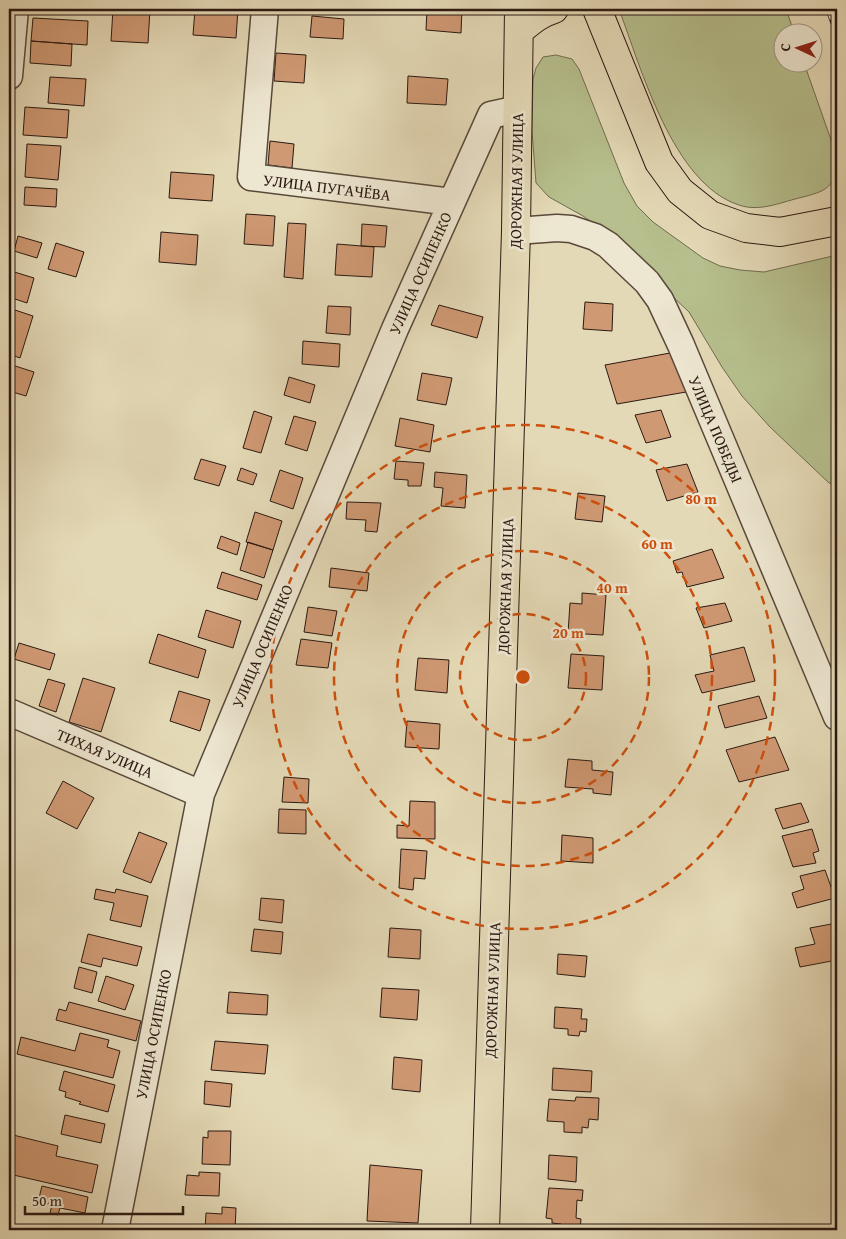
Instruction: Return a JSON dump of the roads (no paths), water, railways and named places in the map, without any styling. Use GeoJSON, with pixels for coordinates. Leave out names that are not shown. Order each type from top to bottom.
{"type":"FeatureCollection","features":[{"type":"Feature","properties":{"kind":"main road"},"geometry":{"type":"LineString","coordinates":[[519,20],[534,18],[554,9]]}},
{"type":"Feature","properties":{"kind":"main road"},"geometry":{"type":"LineString","coordinates":[[597,9],[659,162],[680,191],[710,216],[746,228],[780,232],[837,221]]}},
{"type":"Feature","properties":{"kind":"main road","name":"ДОРОЖНАЯ УЛИЦА"},"geometry":{"type":"LineString","coordinates":[[485,1230],[516,231],[519,20]]}},
{"type":"Feature","properties":{"kind":"street"},"geometry":{"type":"LineString","coordinates":[[9,76],[15,9]]}},
{"type":"Feature","properties":{"kind":"street","name":"УЛИЦА ПУГАЧЁВА"},"geometry":{"type":"LineString","coordinates":[[264,9],[251,177],[452,202]]}},
{"type":"Feature","properties":{"kind":"street","name":"УЛИЦА ОСИПЕНКО"},"geometry":{"type":"LineString","coordinates":[[114,1230],[201,794],[391,338],[491,115],[518,109]]}},
{"type":"Feature","properties":{"kind":"street","name":"УЛИЦА ПОБЕДЫ"},"geometry":{"type":"LineString","coordinates":[[516,231],[557,228],[571,229],[595,237],[608,245],[647,282],[660,300],[681,345],[837,717]]}},
{"type":"Feature","properties":{"kind":"street","name":"ТИХАЯ УЛИЦА"},"geometry":{"type":"LineString","coordinates":[[9,712],[201,794]]}},
{"type":"Feature","properties":{"kind":"railway"},"geometry":{"type":"LineString","coordinates":[[828,9],[837,33]]}}]}
